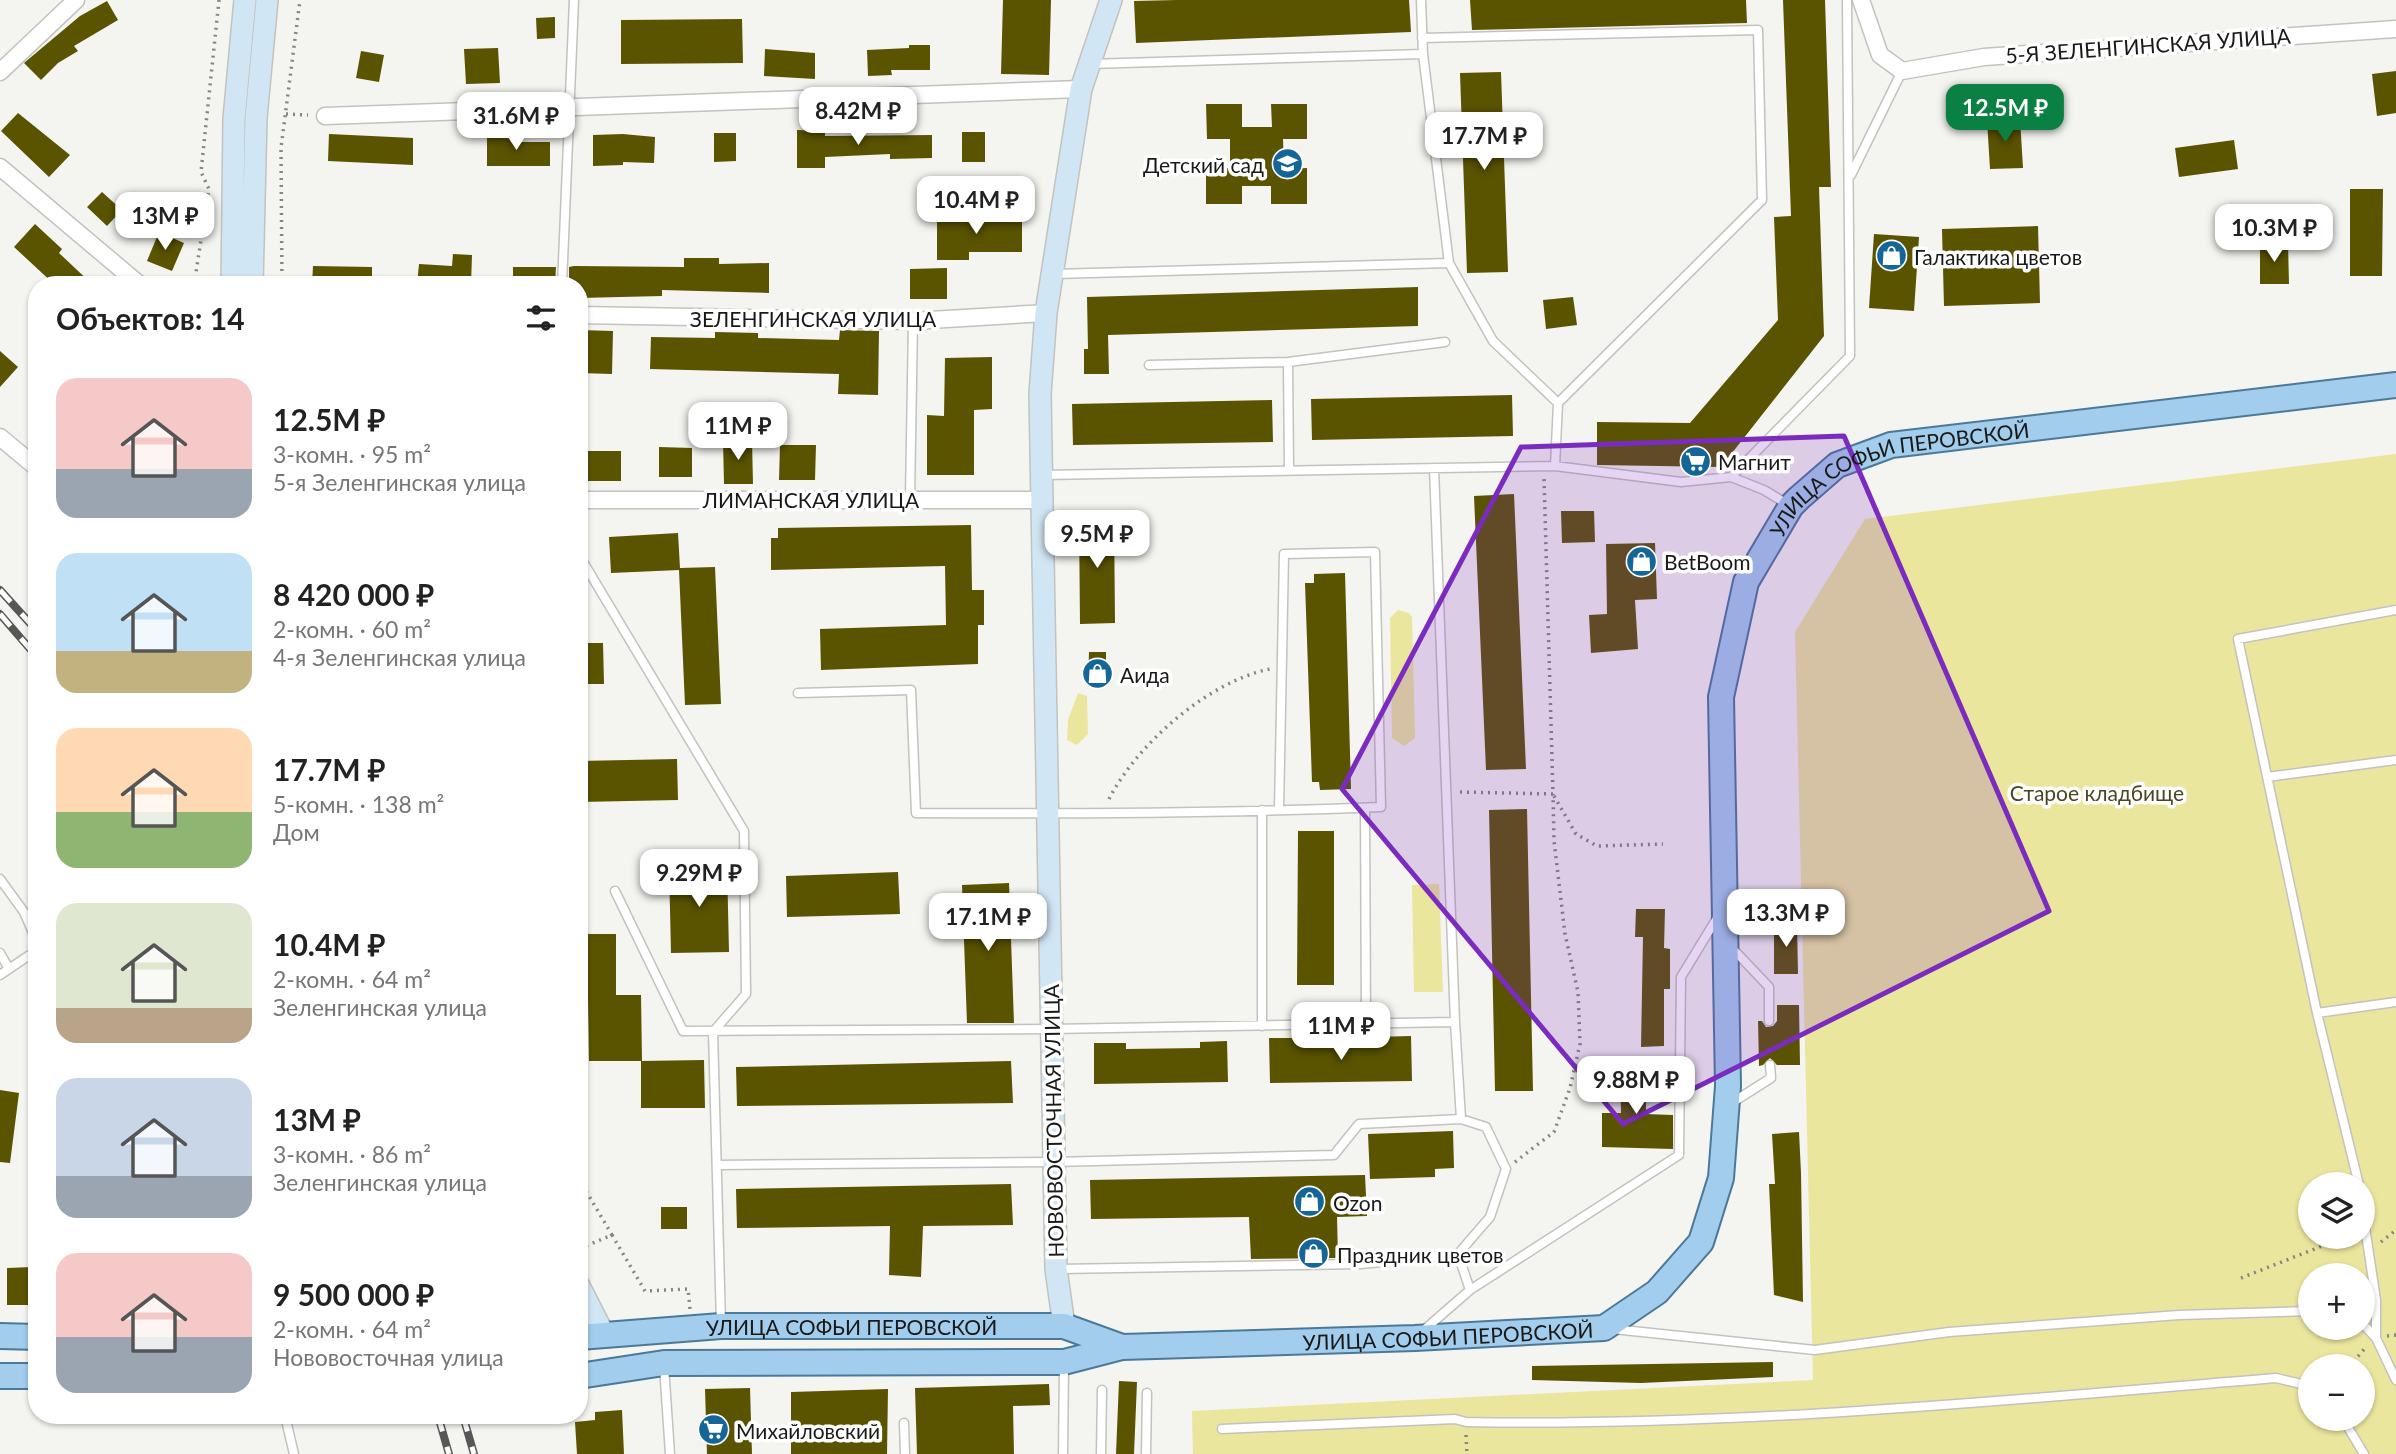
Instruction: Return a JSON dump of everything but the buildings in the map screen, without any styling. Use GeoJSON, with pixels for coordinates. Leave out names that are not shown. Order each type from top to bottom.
{"type":"FeatureCollection","features":[{"type":"Feature","properties":{"kind":"main road"},"geometry":{"type":"LineString","coordinates":[[232,276],[234,119],[245,0]]}},
{"type":"Feature","properties":{"kind":"main road"},"geometry":{"type":"LineString","coordinates":[[252,276],[256,118],[267,0]]}},
{"type":"Feature","properties":{"kind":"main road","name":"НОВОВОСТОЧНАЯ УЛИЦА"},"geometry":{"type":"LineString","coordinates":[[1064,1326],[1056,1269],[1040,394],[1046,313],[1081,89],[1111,0]]}},
{"type":"Feature","properties":{"kind":"main road","name":"УЛИЦА СОФЬИ ПЕРОВСКОЙ"},"geometry":{"type":"LineString","coordinates":[[588,1375],[664,1363],[1064,1362],[1122,1347],[1415,1338],[1604,1328],[1657,1292],[1701,1242],[1721,1178],[1728,1106],[1721,697],[1746,582],[1791,506],[1837,465],[1891,445],[2396,385]]}},
{"type":"Feature","properties":{"kind":"main road","name":"УЛИЦА СОФЬИ ПЕРОВСКОЙ"},"geometry":{"type":"LineString","coordinates":[[591,1335],[721,1326],[1064,1326],[1122,1347]]}},
{"type":"Feature","properties":{"kind":"main road"},"geometry":{"type":"LineString","coordinates":[[1064,1326],[1064,1362]]}},
{"type":"Feature","properties":{"kind":"main road"},"geometry":{"type":"LineString","coordinates":[[591,1335],[664,1363]]}},
{"type":"Feature","properties":{"kind":"main road"},"geometry":{"type":"LineString","coordinates":[[0,1336],[28,1337]]}},
{"type":"Feature","properties":{"kind":"main road"},"geometry":{"type":"LineString","coordinates":[[0,1376],[28,1376]]}},
{"type":"Feature","properties":{"kind":"street"},"geometry":{"type":"LineString","coordinates":[[0,72],[76,0]]}},
{"type":"Feature","properties":{"kind":"street"},"geometry":{"type":"LineString","coordinates":[[1861,0],[1880,55],[1902,71]]}},
{"type":"Feature","properties":{"kind":"street","name":"5-Я ЗЕЛЕНГИНСКАЯ УЛИЦА"},"geometry":{"type":"LineString","coordinates":[[1902,71],[1984,57],[2396,29]]}},
{"type":"Feature","properties":{"kind":"street"},"geometry":{"type":"LineString","coordinates":[[325,116],[1081,89]]}},
{"type":"Feature","properties":{"kind":"street"},"geometry":{"type":"LineString","coordinates":[[0,167],[129,276]]}},
{"type":"Feature","properties":{"kind":"street","name":"ЗЕЛЕНГИНСКАЯ УЛИЦА"},"geometry":{"type":"LineString","coordinates":[[588,315],[913,321],[1046,313]]}},
{"type":"Feature","properties":{"kind":"street"},"geometry":{"type":"LineString","coordinates":[[0,437],[28,460]]}},
{"type":"Feature","properties":{"kind":"street","name":"ЛИМАНСКАЯ УЛИЦА"},"geometry":{"type":"LineString","coordinates":[[588,500],[1043,500]]}},
{"type":"Feature","properties":{"kind":"lane"},"geometry":{"type":"LineString","coordinates":[[562,276],[574,0]]}},
{"type":"Feature","properties":{"kind":"lane"},"geometry":{"type":"LineString","coordinates":[[1421,0],[1423,54],[1449,263],[1493,341],[1558,403]]}},
{"type":"Feature","properties":{"kind":"lane"},"geometry":{"type":"LineString","coordinates":[[1731,477],[1850,356],[1847,0]]}},
{"type":"Feature","properties":{"kind":"lane"},"geometry":{"type":"LineString","coordinates":[[1422,37],[1758,30],[1762,200],[1558,403],[1555,466]]}},
{"type":"Feature","properties":{"kind":"lane"},"geometry":{"type":"LineString","coordinates":[[1090,64],[1423,54]]}},
{"type":"Feature","properties":{"kind":"lane"},"geometry":{"type":"LineString","coordinates":[[1850,178],[1902,71]]}},
{"type":"Feature","properties":{"kind":"lane"},"geometry":{"type":"LineString","coordinates":[[1052,274],[1449,263]]}},
{"type":"Feature","properties":{"kind":"lane"},"geometry":{"type":"LineString","coordinates":[[910,498],[913,321]]}},
{"type":"Feature","properties":{"kind":"lane"},"geometry":{"type":"LineString","coordinates":[[1149,365],[1288,362],[1445,342]]}},
{"type":"Feature","properties":{"kind":"lane"},"geometry":{"type":"LineString","coordinates":[[1288,362],[1289,470]]}},
{"type":"Feature","properties":{"kind":"lane"},"geometry":{"type":"LineString","coordinates":[[1042,475],[1555,466],[1681,482],[1731,477],[1764,489],[1791,506]]}},
{"type":"Feature","properties":{"kind":"lane"},"geometry":{"type":"LineString","coordinates":[[1434,468],[1461,1119]]}},
{"type":"Feature","properties":{"kind":"lane"},"geometry":{"type":"LineString","coordinates":[[799,693],[911,690],[916,813],[1101,814],[1262,810],[1279,810],[1365,808],[1381,807],[1375,552],[1284,554],[1279,810]]}},
{"type":"Feature","properties":{"kind":"lane"},"geometry":{"type":"LineString","coordinates":[[588,570],[744,831],[746,994],[713,1032],[719,1165],[721,1326]]}},
{"type":"Feature","properties":{"kind":"lane"},"geometry":{"type":"LineString","coordinates":[[2356,1172],[2317,1013],[2238,639],[2396,610]]}},
{"type":"Feature","properties":{"kind":"lane"},"geometry":{"type":"LineString","coordinates":[[2267,777],[2396,761]]}},
{"type":"Feature","properties":{"kind":"lane"},"geometry":{"type":"LineString","coordinates":[[1365,808],[1366,1024]]}},
{"type":"Feature","properties":{"kind":"lane"},"geometry":{"type":"LineString","coordinates":[[1262,810],[1262,1026]]}},
{"type":"Feature","properties":{"kind":"lane"},"geometry":{"type":"LineString","coordinates":[[0,879],[28,921]]}},
{"type":"Feature","properties":{"kind":"lane"},"geometry":{"type":"LineString","coordinates":[[615,891],[683,1031],[1051,1029],[1455,1022]]}},
{"type":"Feature","properties":{"kind":"lane"},"geometry":{"type":"LineString","coordinates":[[1415,1338],[1470,1290],[1679,1155],[1681,977],[1723,909]]}},
{"type":"Feature","properties":{"kind":"lane"},"geometry":{"type":"LineString","coordinates":[[1725,939],[1769,987],[1769,1021]]}},
{"type":"Feature","properties":{"kind":"lane"},"geometry":{"type":"LineString","coordinates":[[0,953],[9,969]]}},
{"type":"Feature","properties":{"kind":"lane"},"geometry":{"type":"LineString","coordinates":[[0,975],[28,956]]}},
{"type":"Feature","properties":{"kind":"lane"},"geometry":{"type":"LineString","coordinates":[[2317,1013],[2396,1002]]}},
{"type":"Feature","properties":{"kind":"lane"},"geometry":{"type":"LineString","coordinates":[[1728,1106],[1771,1078],[1770,1065]]}},
{"type":"Feature","properties":{"kind":"lane"},"geometry":{"type":"LineString","coordinates":[[719,1165],[1054,1162],[1334,1155],[1359,1124],[1461,1119],[1486,1127],[1506,1169],[1490,1217],[1458,1254],[1361,1264],[1056,1269]]}},
{"type":"Feature","properties":{"kind":"lane"},"geometry":{"type":"LineString","coordinates":[[2368,1249],[2376,1300],[2376,1338],[2396,1380]]}},
{"type":"Feature","properties":{"kind":"lane"},"geometry":{"type":"LineString","coordinates":[[1458,1254],[1470,1290]]}},
{"type":"Feature","properties":{"kind":"lane"},"geometry":{"type":"LineString","coordinates":[[1604,1328],[1815,1350],[1949,1332],[2179,1315],[2298,1311]]}},
{"type":"Feature","properties":{"kind":"lane"},"geometry":{"type":"LineString","coordinates":[[1063,1454],[1064,1362]]}},
{"type":"Feature","properties":{"kind":"lane"},"geometry":{"type":"LineString","coordinates":[[664,1363],[670,1454]]}},
{"type":"Feature","properties":{"kind":"lane"},"geometry":{"type":"LineString","coordinates":[[1222,1429],[1455,1419],[1466,1422],[1569,1424],[1873,1411],[2276,1378],[2298,1383]]}},
{"type":"Feature","properties":{"kind":"lane"},"geometry":{"type":"LineString","coordinates":[[1101,1454],[1102,1390]]}},
{"type":"Feature","properties":{"kind":"lane"},"geometry":{"type":"LineString","coordinates":[[1146,1454],[1147,1393]]}},
{"type":"Feature","properties":{"kind":"lane"},"geometry":{"type":"LineString","coordinates":[[904,1423],[905,1454]]}},
{"type":"Feature","properties":{"kind":"lane"},"geometry":{"type":"LineString","coordinates":[[287,1424],[294,1454]]}},
{"type":"Feature","properties":{"kind":"lane"},"geometry":{"type":"LineString","coordinates":[[2350,1431],[2364,1454]]}},
{"type":"Feature","properties":{"kind":"path"},"geometry":{"type":"LineString","coordinates":[[195,276],[209,190],[201,172],[219,0]]}},
{"type":"Feature","properties":{"kind":"path"},"geometry":{"type":"LineString","coordinates":[[282,276],[281,148],[300,0]]}},
{"type":"Feature","properties":{"kind":"path"},"geometry":{"type":"LineString","coordinates":[[286,114],[325,116]]}},
{"type":"Feature","properties":{"kind":"path"},"geometry":{"type":"LineString","coordinates":[[1506,1169],[1553,1132],[1570,1088],[1580,1044],[1578,992],[1565,934],[1553,841],[1543,466]]}},
{"type":"Feature","properties":{"kind":"path"},"geometry":{"type":"LineString","coordinates":[[1101,814],[1116,784],[1156,736],[1218,689],[1256,672],[1282,667]]}},
{"type":"Feature","properties":{"kind":"path"},"geometry":{"type":"LineString","coordinates":[[1447,790],[1477,794],[1553,794]]}},
{"type":"Feature","properties":{"kind":"path"},"geometry":{"type":"LineString","coordinates":[[1553,794],[1576,834],[1597,846],[1663,844]]}},
{"type":"Feature","properties":{"kind":"path"},"geometry":{"type":"LineString","coordinates":[[588,1194],[645,1291],[688,1289],[691,1328]]}},
{"type":"Feature","properties":{"kind":"path"},"geometry":{"type":"LineString","coordinates":[[588,1245],[612,1235]]}},
{"type":"Feature","properties":{"kind":"path"},"geometry":{"type":"LineString","coordinates":[[2241,1278],[2315,1249]]}},
{"type":"Feature","properties":{"kind":"path"},"geometry":{"type":"LineString","coordinates":[[2361,1354],[2376,1338]]}},
{"type":"Feature","properties":{"kind":"path"},"geometry":{"type":"LineString","coordinates":[[1466,1422],[1467,1454]]}},
{"type":"Feature","properties":{"kind":"highlighted area"},"geometry":{"type":"Polygon","coordinates":[[[1844,436],[2049,911],[1623,1124],[1342,789],[1521,447],[1844,436]]]}},
{"type":"Feature","properties":{"kind":"green space","name":"Старое кладбище"},"geometry":{"type":"Polygon","coordinates":[[[2396,454],[2396,1454],[1193,1454],[1192,1411],[1813,1380],[1795,632],[1865,519],[2396,454]]]}},
{"type":"Feature","properties":{"kind":"green space"},"geometry":{"type":"Polygon","coordinates":[[[1398,610],[1409,613],[1412,617],[1415,738],[1404,746],[1392,738],[1390,618],[1398,610]]]}},
{"type":"Feature","properties":{"kind":"green space"},"geometry":{"type":"Polygon","coordinates":[[[1078,693],[1087,696],[1088,734],[1077,745],[1067,740],[1068,720],[1078,693]]]}},
{"type":"Feature","properties":{"kind":"green space"},"geometry":{"type":"Polygon","coordinates":[[[1439,884],[1443,992],[1414,992],[1412,885],[1439,884]]]}},
{"type":"Feature","properties":{"kind":"railway"},"geometry":{"type":"LineString","coordinates":[[0,590],[28,621]]}},
{"type":"Feature","properties":{"kind":"railway"},"geometry":{"type":"LineString","coordinates":[[0,614],[28,647]]}},
{"type":"Feature","properties":{"kind":"railway"},"geometry":{"type":"LineString","coordinates":[[440,1424],[449,1454]]}},
{"type":"Feature","properties":{"kind":"railway"},"geometry":{"type":"LineString","coordinates":[[465,1424],[474,1454]]}},
{"type":"Feature","properties":{"kind":"place","name":"Детский сад"},"geometry":{"type":"Point","coordinates":[1287,164]}},
{"type":"Feature","properties":{"kind":"place","name":"Галактика цветов"},"geometry":{"type":"Point","coordinates":[1891,256]}},
{"type":"Feature","properties":{"kind":"place","name":"Магнит"},"geometry":{"type":"Point","coordinates":[1695,461]}},
{"type":"Feature","properties":{"kind":"place","name":"BetBoom"},"geometry":{"type":"Point","coordinates":[1641,561]}},
{"type":"Feature","properties":{"kind":"place","name":"Аида"},"geometry":{"type":"Point","coordinates":[1097,674]}},
{"type":"Feature","properties":{"kind":"place","name":"Ozon"},"geometry":{"type":"Point","coordinates":[1310,1202]}},
{"type":"Feature","properties":{"kind":"place","name":"Праздник цветов"},"geometry":{"type":"Point","coordinates":[1314,1254]}},
{"type":"Feature","properties":{"kind":"place","name":"Михайловский"},"geometry":{"type":"Point","coordinates":[713,1430]}}]}
